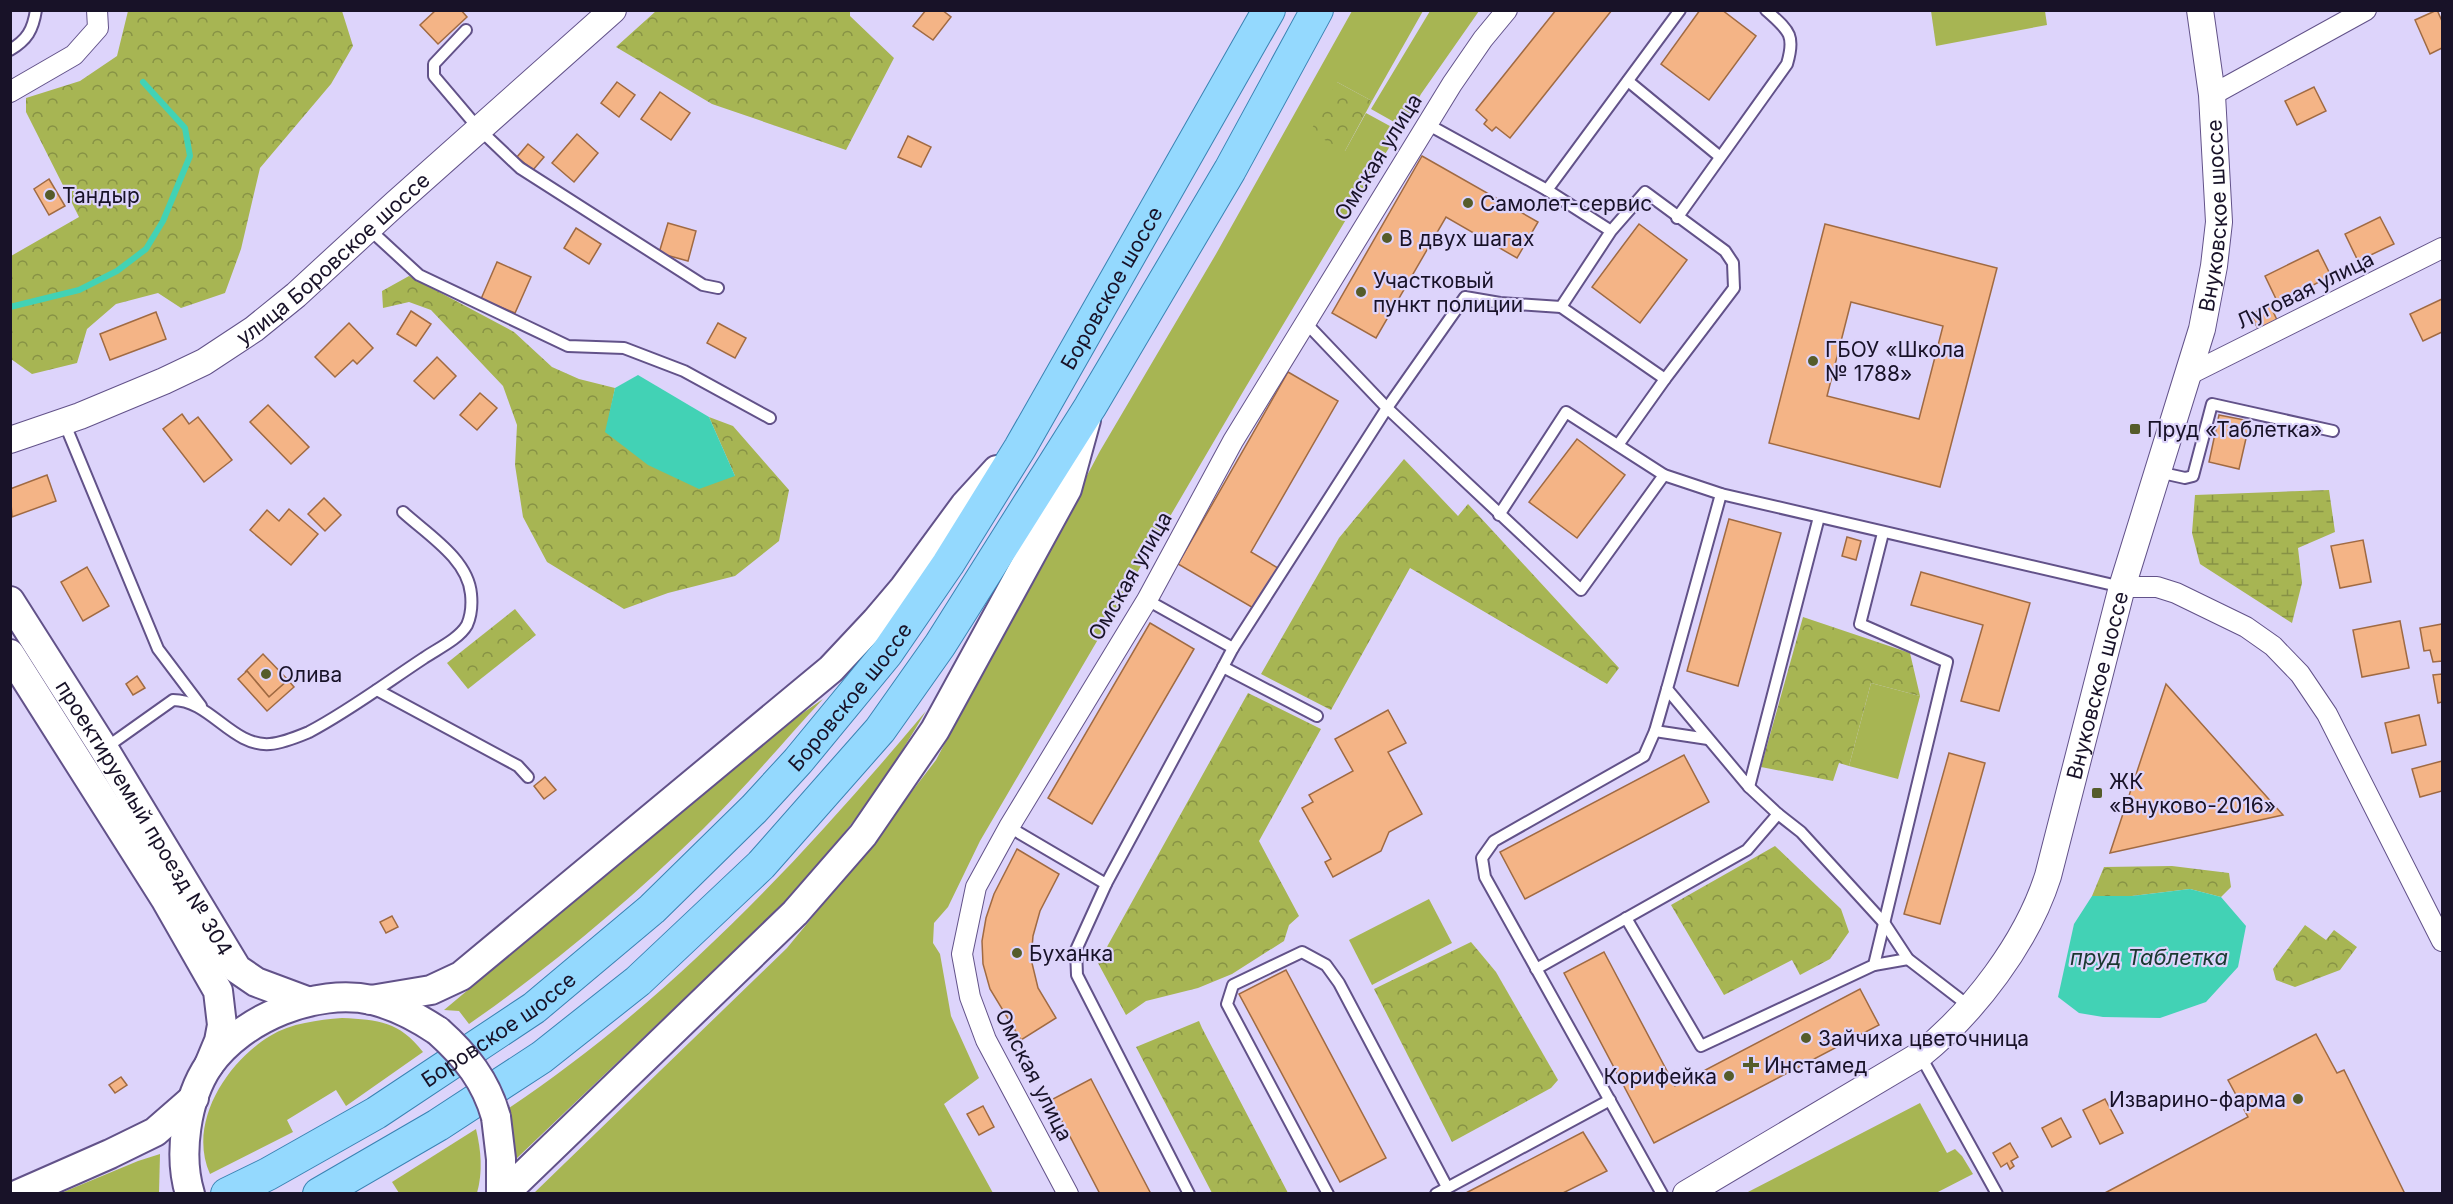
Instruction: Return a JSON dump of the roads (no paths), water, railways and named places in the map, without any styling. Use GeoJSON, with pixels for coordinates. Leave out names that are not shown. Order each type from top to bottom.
{"type":"FeatureCollection","features":[{"type":"Feature","properties":{"kind":"main road","name":"Боровское шоссе"},"geometry":{"type":"LineString","coordinates":[[227,1194],[268,1174],[376,1113],[516,1021],[652,909],[754,809],[798,761],[887,653],[948,564],[1020,448],[1269,10]]}},
{"type":"Feature","properties":{"kind":"main road","name":"Боровское шоссе"},"geometry":{"type":"LineString","coordinates":[[319,1194],[438,1125],[542,1057],[638,981],[740,886],[888,719],[940,645],[1090,407],[1230,170],[1317,10]]}},
{"type":"Feature","properties":{"kind":"main road"},"geometry":{"type":"LineString","coordinates":[[502,1194],[795,913],[863,835],[935,730],[1067,489],[1090,407]]}},
{"type":"Feature","properties":{"kind":"main road"},"geometry":{"type":"LineString","coordinates":[[209,1065],[240,1033],[258,1022],[308,1001],[371,1000],[431,990],[461,976],[831,669],[904,588],[965,505],[1020,448]]}},
{"type":"Feature","properties":{"kind":"main road","name":"проектируемый проезд № 304"},"geometry":{"type":"LineString","coordinates":[[10,601],[104,749],[237,969],[256,982],[308,1001]]}},
{"type":"Feature","properties":{"kind":"main road","name":"проектируемый проезд № 304"},"geometry":{"type":"LineString","coordinates":[[10,654],[166,900],[218,991],[222,1025],[219,1041],[194,1098]]}},
{"type":"Feature","properties":{"kind":"main road"},"geometry":{"type":"LineString","coordinates":[[371,1000],[400,1009],[438,1031],[461,1053],[478,1074],[496,1117],[502,1194]]}},
{"type":"Feature","properties":{"kind":"main road"},"geometry":{"type":"LineString","coordinates":[[188,1187],[185,1143],[194,1098]]}},
{"type":"Feature","properties":{"kind":"main road"},"geometry":{"type":"LineString","coordinates":[[19,1194],[155,1132],[194,1098]]}},
{"type":"Feature","properties":{"kind":"street"},"geometry":{"type":"LineString","coordinates":[[10,93],[74,55],[98,28],[97,10]]}},
{"type":"Feature","properties":{"kind":"street","name":"улица Боровское шоссе"},"geometry":{"type":"LineString","coordinates":[[10,440],[64,422],[191,369],[233,344],[296,295],[613,10]]}},
{"type":"Feature","properties":{"kind":"street","name":"Омская улица"},"geometry":{"type":"LineString","coordinates":[[1068,1194],[986,1040],[970,997],[962,954],[976,887],[1009,827],[1147,600],[1233,441],[1305,322],[1427,124],[1483,39],[1507,10]]}},
{"type":"Feature","properties":{"kind":"street","name":"Внуковское шоссе"},"geometry":{"type":"LineString","coordinates":[[1686,1194],[1920,1055],[1935,1043],[1969,1006],[2015,947],[2033,918],[2041,898],[2122,587],[2202,329],[2217,244],[2218,222],[2212,95],[2200,10]]}},
{"type":"Feature","properties":{"kind":"street"},"geometry":{"type":"LineString","coordinates":[[2212,95],[2366,10]]}},
{"type":"Feature","properties":{"kind":"street","name":"Луговая улица"},"geometry":{"type":"LineString","coordinates":[[2188,375],[2442,248]]}},
{"type":"Feature","properties":{"kind":"street"},"geometry":{"type":"LineString","coordinates":[[2122,587],[2157,587],[2176,593],[2246,627],[2273,646],[2300,674],[2327,714],[2442,940]]}},
{"type":"Feature","properties":{"kind":"lane"},"geometry":{"type":"LineString","coordinates":[[10,50],[22,44],[33,29],[36,10]]}},
{"type":"Feature","properties":{"kind":"lane"},"geometry":{"type":"LineString","coordinates":[[1677,218],[1719,156],[1787,64],[1792,40],[1789,32],[1766,10]]}},
{"type":"Feature","properties":{"kind":"lane"},"geometry":{"type":"LineString","coordinates":[[1546,190],[1628,81],[1675,12]]}},
{"type":"Feature","properties":{"kind":"lane"},"geometry":{"type":"LineString","coordinates":[[466,30],[434,64],[433,71],[434,76],[479,129],[520,168],[703,285],[718,288]]}},
{"type":"Feature","properties":{"kind":"lane"},"geometry":{"type":"LineString","coordinates":[[1628,81],[1719,156]]}},
{"type":"Feature","properties":{"kind":"lane"},"geometry":{"type":"LineString","coordinates":[[1427,124],[1546,190],[1611,231]]}},
{"type":"Feature","properties":{"kind":"lane"},"geometry":{"type":"LineString","coordinates":[[1561,307],[1611,231],[1645,192],[1677,218],[1725,251],[1734,263],[1734,288],[1618,445]]}},
{"type":"Feature","properties":{"kind":"lane"},"geometry":{"type":"LineString","coordinates":[[368,229],[419,275],[557,342],[568,346],[624,348],[684,371],[770,418]]}},
{"type":"Feature","properties":{"kind":"lane"},"geometry":{"type":"LineString","coordinates":[[1189,1194],[1077,975],[1076,950],[1106,884],[1233,648],[1387,408],[1466,297],[1500,303],[1561,307],[1665,380]]}},
{"type":"Feature","properties":{"kind":"lane"},"geometry":{"type":"LineString","coordinates":[[1305,322],[1387,408],[1581,590],[1664,475]]}},
{"type":"Feature","properties":{"kind":"lane"},"geometry":{"type":"LineString","coordinates":[[2158,472],[2185,478],[2193,476],[2212,404],[2333,431]]}},
{"type":"Feature","properties":{"kind":"lane"},"geometry":{"type":"LineString","coordinates":[[1499,514],[1566,412],[1664,475],[1721,494],[2122,587]]}},
{"type":"Feature","properties":{"kind":"lane"},"geometry":{"type":"LineString","coordinates":[[64,422],[158,649],[205,711]]}},
{"type":"Feature","properties":{"kind":"lane"},"geometry":{"type":"LineString","coordinates":[[1662,1194],[1485,877],[1482,858],[1494,841],[1644,756],[1655,731],[1668,689],[1721,494]]}},
{"type":"Feature","properties":{"kind":"lane"},"geometry":{"type":"LineString","coordinates":[[104,749],[173,700],[184,700],[205,711],[249,740],[268,744],[308,732],[377,690],[459,632],[466,626],[472,606],[471,591],[465,572],[455,559],[403,512]]}},
{"type":"Feature","properties":{"kind":"lane"},"geometry":{"type":"LineString","coordinates":[[1749,787],[1819,518]]}},
{"type":"Feature","properties":{"kind":"lane"},"geometry":{"type":"LineString","coordinates":[[1874,965],[1947,662],[1860,624],[1883,533]]}},
{"type":"Feature","properties":{"kind":"lane"},"geometry":{"type":"LineString","coordinates":[[1147,600],[1233,648]]}},
{"type":"Feature","properties":{"kind":"lane"},"geometry":{"type":"LineString","coordinates":[[1223,667],[1317,716]]}},
{"type":"Feature","properties":{"kind":"lane"},"geometry":{"type":"LineString","coordinates":[[1668,689],[1749,787],[1801,832],[1885,924],[1908,959],[1969,1006]]}},
{"type":"Feature","properties":{"kind":"lane"},"geometry":{"type":"LineString","coordinates":[[377,690],[518,766],[528,777]]}},
{"type":"Feature","properties":{"kind":"lane"},"geometry":{"type":"LineString","coordinates":[[1655,731],[1708,739]]}},
{"type":"Feature","properties":{"kind":"lane"},"geometry":{"type":"LineString","coordinates":[[1536,969],[1747,850],[1778,814]]}},
{"type":"Feature","properties":{"kind":"lane"},"geometry":{"type":"LineString","coordinates":[[1009,827],[1106,884]]}},
{"type":"Feature","properties":{"kind":"lane"},"geometry":{"type":"LineString","coordinates":[[1626,918],[1701,1046],[1874,965],[1908,959]]}},
{"type":"Feature","properties":{"kind":"lane"},"geometry":{"type":"LineString","coordinates":[[1328,1194],[1227,1004],[1233,985],[1302,952],[1326,965],[1339,983],[1447,1187]]}},
{"type":"Feature","properties":{"kind":"lane"},"geometry":{"type":"LineString","coordinates":[[1920,1055],[1997,1194]]}},
{"type":"Feature","properties":{"kind":"lane"},"geometry":{"type":"LineString","coordinates":[[1436,1194],[1610,1100]]}},
{"type":"Feature","properties":{"kind":"water"},"geometry":{"type":"Polygon","coordinates":[[[638,375],[709,417],[735,476],[699,489],[648,465],[605,432],[615,388],[638,375]]]}},
{"type":"Feature","properties":{"kind":"water","name":"пруд Таблетка"},"geometry":{"type":"Polygon","coordinates":[[[2190,889],[2221,897],[2246,926],[2238,967],[2206,1002],[2160,1018],[2103,1017],[2079,1013],[2058,997],[2074,924],[2092,896],[2132,896],[2190,889]]]}},
{"type":"Feature","properties":{"kind":"waterway"},"geometry":{"type":"LineString","coordinates":[[10,307],[79,290],[117,271],[146,249],[163,221],[190,156],[185,128],[143,82]]}},
{"type":"Feature","properties":{"kind":"place","name":"Тандыр"},"geometry":{"type":"Point","coordinates":[50,195]}},
{"type":"Feature","properties":{"kind":"place","name":"Самолет-сервис"},"geometry":{"type":"Point","coordinates":[1468,203]}},
{"type":"Feature","properties":{"kind":"place","name":"В двух шагах"},"geometry":{"type":"Point","coordinates":[1387,238]}},
{"type":"Feature","properties":{"kind":"place","name":"Участковый пункт полиции"},"geometry":{"type":"Point","coordinates":[1361,292]}},
{"type":"Feature","properties":{"kind":"place","name":"ГБОУ «Школа № 1788»"},"geometry":{"type":"Point","coordinates":[1813,361]}},
{"type":"Feature","properties":{"kind":"place","name":"Пруд «Таблетка»"},"geometry":{"type":"Point","coordinates":[2135,429]}},
{"type":"Feature","properties":{"kind":"place","name":"Олива"},"geometry":{"type":"Point","coordinates":[266,674]}},
{"type":"Feature","properties":{"kind":"place","name":"ЖК «Внуково-2016»"},"geometry":{"type":"Point","coordinates":[2097,793]}},
{"type":"Feature","properties":{"kind":"place","name":"Буханка"},"geometry":{"type":"Point","coordinates":[1017,953]}},
{"type":"Feature","properties":{"kind":"place","name":"Зайчиха цветочница"},"geometry":{"type":"Point","coordinates":[1806,1038]}},
{"type":"Feature","properties":{"kind":"place","name":"Инстамед"},"geometry":{"type":"Point","coordinates":[1751,1065]}},
{"type":"Feature","properties":{"kind":"place","name":"Корифейка"},"geometry":{"type":"Point","coordinates":[1729,1076]}},
{"type":"Feature","properties":{"kind":"place","name":"Изварино-фарма"},"geometry":{"type":"Point","coordinates":[2298,1099]}}]}
